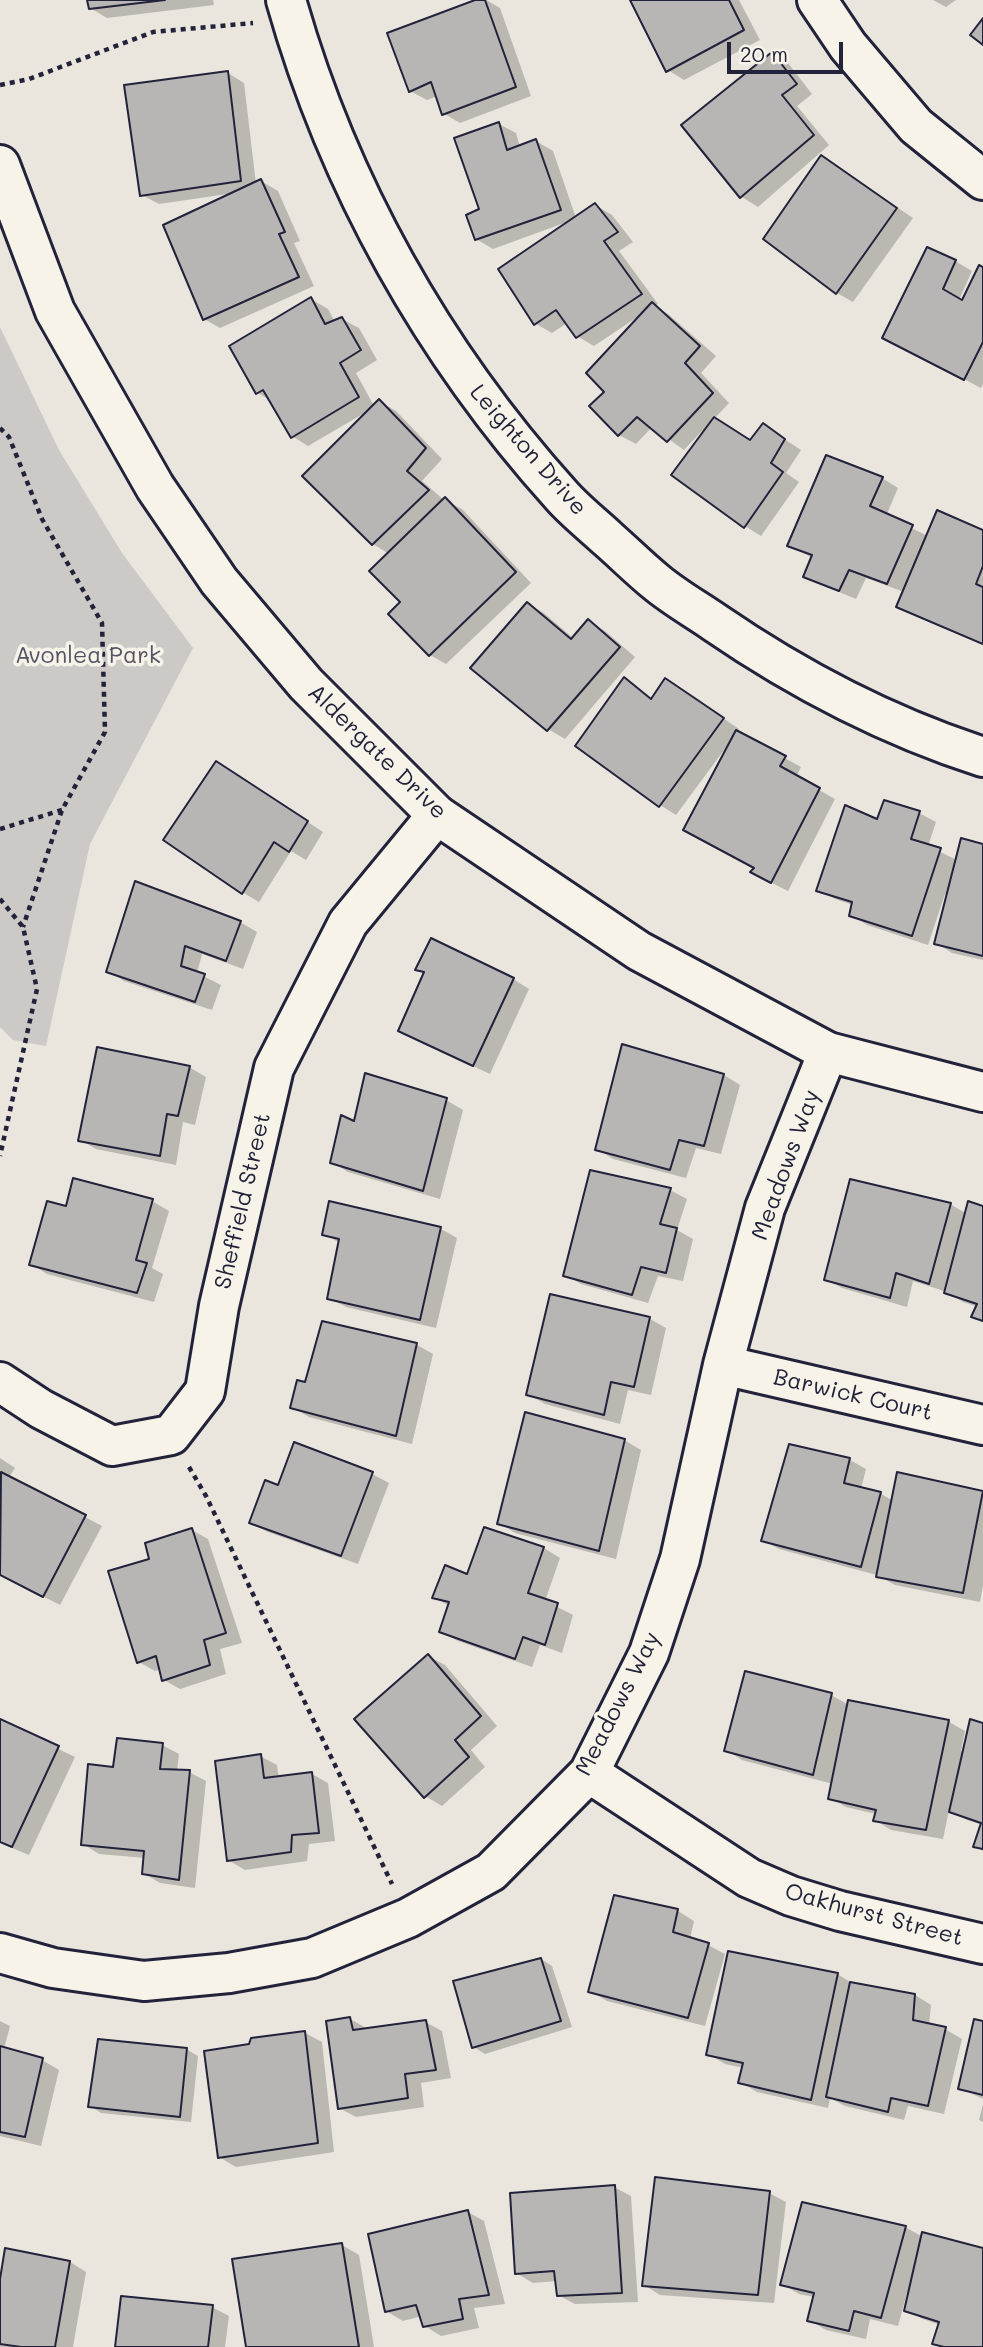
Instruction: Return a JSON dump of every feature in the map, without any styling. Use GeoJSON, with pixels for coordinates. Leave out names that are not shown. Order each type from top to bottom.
{"type":"FeatureCollection","features":[{"type":"Feature","properties":{"kind":"street"},"geometry":{"type":"LineString","coordinates":[[817,0],[848,46],[916,126],[983,180]]}},
{"type":"Feature","properties":{"kind":"street","name":"Leighton Drive"},"geometry":{"type":"LineString","coordinates":[[288,5],[302,56],[348,174],[406,285],[477,394],[562,497],[658,584],[747,645],[848,703],[983,757]]}},
{"type":"Feature","properties":{"kind":"street","name":"Aldergate Drive"},"geometry":{"type":"LineString","coordinates":[[0,165],[55,311],[155,487],[219,581],[306,684],[437,815],[639,951],[828,1052],[983,1092]]}},
{"type":"Feature","properties":{"kind":"street","name":"Sheffield Street"},"geometry":{"type":"LineString","coordinates":[[172,1435],[205,1391],[219,1306],[274,1068],[348,923],[437,815]]}},
{"type":"Feature","properties":{"kind":"street","name":"Meadows Way"},"geometry":{"type":"LineString","coordinates":[[0,1953],[53,1968],[144,1981],[229,1973],[312,1958],[408,1918],[491,1872],[589,1773],[649,1653],[657,1630],[680,1559],[723,1365],[765,1208],[828,1052]]}},
{"type":"Feature","properties":{"kind":"street","name":"Barwick Court"},"geometry":{"type":"LineString","coordinates":[[723,1365],[983,1425]]}},
{"type":"Feature","properties":{"kind":"street"},"geometry":{"type":"LineString","coordinates":[[0,1382],[41,1409],[112,1446],[172,1435]]}},
{"type":"Feature","properties":{"kind":"street","name":"Oakhurst Street"},"geometry":{"type":"LineString","coordinates":[[589,1773],[749,1878],[792,1896],[840,1911],[983,1944]]}},
{"type":"Feature","properties":{"kind":"path"},"geometry":{"type":"LineString","coordinates":[[0,85],[29,79],[153,33],[248,24],[288,5]]}},
{"type":"Feature","properties":{"kind":"path"},"geometry":{"type":"LineString","coordinates":[[0,428],[9,437],[42,519],[102,623],[106,732],[62,810],[23,927]]}},
{"type":"Feature","properties":{"kind":"path"},"geometry":{"type":"LineString","coordinates":[[0,829],[62,810]]}},
{"type":"Feature","properties":{"kind":"path"},"geometry":{"type":"LineString","coordinates":[[0,899],[23,927],[37,989],[0,1156]]}},
{"type":"Feature","properties":{"kind":"path"},"geometry":{"type":"LineString","coordinates":[[172,1435],[212,1509],[408,1918]]}},
{"type":"Feature","properties":{"kind":"green space","name":"Avonlea Park"},"geometry":{"type":"Polygon","coordinates":[[[0,327],[59,450],[122,553],[193,648],[90,844],[46,1046],[13,1040],[0,1027],[0,327]]]}},
{"type":"Feature","properties":{"kind":"building"},"geometry":{"type":"Polygon","coordinates":[[[87,0],[165,0],[89,9],[87,0]]]}},
{"type":"Feature","properties":{"kind":"building"},"geometry":{"type":"Polygon","coordinates":[[[475,0],[485,0],[516,87],[442,115],[431,82],[409,92],[387,33],[475,0]]]}},
{"type":"Feature","properties":{"kind":"building"},"geometry":{"type":"Polygon","coordinates":[[[630,0],[729,0],[744,30],[666,72],[630,0]]]}},
{"type":"Feature","properties":{"kind":"building"},"geometry":{"type":"Polygon","coordinates":[[[983,18],[983,45],[970,35],[983,18]]]}},
{"type":"Feature","properties":{"kind":"building"},"geometry":{"type":"Polygon","coordinates":[[[772,52],[797,84],[782,95],[814,135],[740,198],[681,125],[772,52]]]}},
{"type":"Feature","properties":{"kind":"building"},"geometry":{"type":"Polygon","coordinates":[[[228,71],[241,181],[140,196],[124,85],[228,71]]]}},
{"type":"Feature","properties":{"kind":"building"},"geometry":{"type":"Polygon","coordinates":[[[499,122],[507,150],[536,139],[561,210],[475,240],[466,215],[479,209],[454,138],[499,122]]]}},
{"type":"Feature","properties":{"kind":"building"},"geometry":{"type":"Polygon","coordinates":[[[821,155],[897,208],[836,294],[763,239],[821,155]]]}},
{"type":"Feature","properties":{"kind":"building"},"geometry":{"type":"Polygon","coordinates":[[[261,179],[285,232],[279,234],[299,277],[203,320],[163,225],[261,179]]]}},
{"type":"Feature","properties":{"kind":"building"},"geometry":{"type":"Polygon","coordinates":[[[595,203],[618,232],[604,241],[642,294],[576,338],[556,310],[534,325],[498,269],[595,203]]]}},
{"type":"Feature","properties":{"kind":"building"},"geometry":{"type":"Polygon","coordinates":[[[927,247],[956,260],[943,289],[962,300],[979,265],[983,267],[983,342],[964,380],[882,338],[927,247]]]}},
{"type":"Feature","properties":{"kind":"building"},"geometry":{"type":"Polygon","coordinates":[[[311,297],[325,324],[342,317],[361,350],[340,363],[359,397],[291,438],[263,390],[256,394],[229,346],[311,297]]]}},
{"type":"Feature","properties":{"kind":"building"},"geometry":{"type":"Polygon","coordinates":[[[652,302],[700,346],[685,363],[713,393],[667,442],[637,417],[618,436],[589,406],[604,392],[586,373],[652,302]]]}},
{"type":"Feature","properties":{"kind":"building"},"geometry":{"type":"Polygon","coordinates":[[[379,399],[426,448],[407,471],[429,490],[372,545],[302,476],[379,399]]]}},
{"type":"Feature","properties":{"kind":"building"},"geometry":{"type":"Polygon","coordinates":[[[714,417],[750,440],[763,423],[785,439],[771,463],[783,472],[744,528],[671,475],[714,417]]]}},
{"type":"Feature","properties":{"kind":"building"},"geometry":{"type":"Polygon","coordinates":[[[826,455],[883,477],[870,506],[913,525],[887,584],[849,570],[839,591],[803,577],[812,555],[787,546],[826,455]]]}},
{"type":"Feature","properties":{"kind":"building"},"geometry":{"type":"Polygon","coordinates":[[[445,497],[516,572],[429,656],[388,614],[400,602],[369,571],[445,497]]]}},
{"type":"Feature","properties":{"kind":"building"},"geometry":{"type":"Polygon","coordinates":[[[937,510],[983,530],[983,566],[976,584],[983,587],[983,644],[896,607],[937,510]]]}},
{"type":"Feature","properties":{"kind":"building"},"geometry":{"type":"Polygon","coordinates":[[[527,602],[571,639],[588,619],[620,647],[547,731],[470,668],[527,602]]]}},
{"type":"Feature","properties":{"kind":"building"},"geometry":{"type":"Polygon","coordinates":[[[624,677],[651,699],[665,678],[724,718],[659,807],[575,746],[624,677]]]}},
{"type":"Feature","properties":{"kind":"building"},"geometry":{"type":"Polygon","coordinates":[[[736,730],[786,756],[780,766],[820,788],[771,883],[750,872],[754,868],[683,830],[736,730]]]}},
{"type":"Feature","properties":{"kind":"building"},"geometry":{"type":"Polygon","coordinates":[[[216,761],[308,821],[289,852],[274,842],[242,894],[163,840],[216,761]]]}},
{"type":"Feature","properties":{"kind":"building"},"geometry":{"type":"Polygon","coordinates":[[[884,800],[920,811],[911,839],[941,848],[912,936],[849,916],[852,902],[816,891],[845,805],[877,819],[884,800]]]}},
{"type":"Feature","properties":{"kind":"building"},"geometry":{"type":"Polygon","coordinates":[[[961,838],[983,844],[983,956],[934,944],[961,838]]]}},
{"type":"Feature","properties":{"kind":"building"},"geometry":{"type":"Polygon","coordinates":[[[135,881],[241,921],[226,961],[185,946],[181,966],[205,974],[195,1002],[106,972],[135,881]]]}},
{"type":"Feature","properties":{"kind":"building"},"geometry":{"type":"Polygon","coordinates":[[[431,938],[514,978],[473,1066],[398,1031],[424,972],[415,970],[431,938]]]}},
{"type":"Feature","properties":{"kind":"building"},"geometry":{"type":"Polygon","coordinates":[[[622,1044],[724,1074],[704,1146],[679,1140],[670,1170],[595,1150],[622,1044]]]}},
{"type":"Feature","properties":{"kind":"building"},"geometry":{"type":"Polygon","coordinates":[[[97,1047],[190,1066],[178,1116],[167,1114],[160,1156],[78,1141],[97,1047]]]}},
{"type":"Feature","properties":{"kind":"building"},"geometry":{"type":"Polygon","coordinates":[[[365,1073],[447,1098],[423,1191],[330,1163],[341,1115],[354,1121],[365,1073]]]}},
{"type":"Feature","properties":{"kind":"building"},"geometry":{"type":"Polygon","coordinates":[[[590,1170],[671,1188],[660,1224],[677,1228],[666,1273],[641,1267],[632,1295],[563,1276],[590,1170]]]}},
{"type":"Feature","properties":{"kind":"building"},"geometry":{"type":"Polygon","coordinates":[[[73,1178],[153,1199],[136,1260],[147,1263],[137,1293],[29,1265],[47,1201],[66,1206],[73,1178]]]}},
{"type":"Feature","properties":{"kind":"building"},"geometry":{"type":"Polygon","coordinates":[[[850,1179],[951,1203],[929,1284],[896,1273],[890,1298],[824,1280],[850,1179]]]}},
{"type":"Feature","properties":{"kind":"building"},"geometry":{"type":"Polygon","coordinates":[[[329,1201],[441,1227],[420,1320],[327,1299],[339,1239],[322,1235],[329,1201]]]}},
{"type":"Feature","properties":{"kind":"building"},"geometry":{"type":"Polygon","coordinates":[[[968,1201],[983,1206],[983,1321],[971,1317],[977,1304],[944,1293],[968,1201]]]}},
{"type":"Feature","properties":{"kind":"building"},"geometry":{"type":"Polygon","coordinates":[[[550,1294],[650,1317],[634,1387],[611,1382],[604,1415],[526,1395],[550,1294]]]}},
{"type":"Feature","properties":{"kind":"building"},"geometry":{"type":"Polygon","coordinates":[[[322,1321],[417,1343],[396,1436],[290,1408],[297,1380],[305,1382],[322,1321]]]}},
{"type":"Feature","properties":{"kind":"building"},"geometry":{"type":"Polygon","coordinates":[[[525,1412],[625,1439],[599,1551],[497,1524],[525,1412]]]}},
{"type":"Feature","properties":{"kind":"building"},"geometry":{"type":"Polygon","coordinates":[[[294,1442],[373,1472],[341,1556],[249,1523],[265,1480],[278,1485],[294,1442]]]}},
{"type":"Feature","properties":{"kind":"building"},"geometry":{"type":"Polygon","coordinates":[[[789,1444],[850,1458],[844,1483],[881,1492],[861,1567],[761,1541],[789,1444]]]}},
{"type":"Feature","properties":{"kind":"building"},"geometry":{"type":"Polygon","coordinates":[[[1,1472],[86,1515],[43,1597],[0,1575],[1,1472]]]}},
{"type":"Feature","properties":{"kind":"building"},"geometry":{"type":"Polygon","coordinates":[[[897,1472],[983,1491],[963,1593],[876,1577],[897,1472]]]}},
{"type":"Feature","properties":{"kind":"building"},"geometry":{"type":"Polygon","coordinates":[[[484,1527],[544,1547],[528,1593],[558,1603],[545,1645],[523,1637],[515,1659],[439,1632],[449,1602],[432,1598],[445,1565],[467,1574],[484,1527]]]}},
{"type":"Feature","properties":{"kind":"building"},"geometry":{"type":"Polygon","coordinates":[[[192,1528],[226,1633],[204,1640],[210,1665],[162,1681],[156,1656],[137,1663],[108,1571],[149,1559],[145,1543],[192,1528]]]}},
{"type":"Feature","properties":{"kind":"building"},"geometry":{"type":"Polygon","coordinates":[[[428,1654],[481,1716],[455,1740],[469,1757],[424,1798],[354,1719],[428,1654]]]}},
{"type":"Feature","properties":{"kind":"building"},"geometry":{"type":"Polygon","coordinates":[[[745,1671],[832,1693],[813,1775],[724,1751],[745,1671]]]}},
{"type":"Feature","properties":{"kind":"building"},"geometry":{"type":"Polygon","coordinates":[[[848,1700],[949,1720],[926,1830],[873,1821],[876,1810],[828,1799],[848,1700]]]}},
{"type":"Feature","properties":{"kind":"building"},"geometry":{"type":"Polygon","coordinates":[[[0,1719],[59,1746],[12,1847],[0,1842],[0,1719]]]}},
{"type":"Feature","properties":{"kind":"building"},"geometry":{"type":"Polygon","coordinates":[[[970,1719],[983,1723],[983,1849],[973,1847],[981,1823],[949,1812],[970,1719]]]}},
{"type":"Feature","properties":{"kind":"building"},"geometry":{"type":"Polygon","coordinates":[[[117,1738],[163,1743],[160,1769],[190,1770],[179,1880],[142,1874],[144,1851],[81,1845],[88,1764],[113,1767],[117,1738]]]}},
{"type":"Feature","properties":{"kind":"building"},"geometry":{"type":"Polygon","coordinates":[[[261,1754],[264,1778],[312,1772],[319,1833],[292,1835],[291,1852],[227,1861],[215,1761],[261,1754]]]}},
{"type":"Feature","properties":{"kind":"building"},"geometry":{"type":"Polygon","coordinates":[[[614,1895],[678,1909],[673,1932],[709,1943],[688,2018],[588,1992],[614,1895]]]}},
{"type":"Feature","properties":{"kind":"building"},"geometry":{"type":"Polygon","coordinates":[[[728,1951],[838,1973],[811,2100],[738,2083],[743,2063],[706,2055],[728,1951]]]}},
{"type":"Feature","properties":{"kind":"building"},"geometry":{"type":"Polygon","coordinates":[[[541,1958],[561,2021],[472,2048],[453,1981],[541,1958]]]}},
{"type":"Feature","properties":{"kind":"building"},"geometry":{"type":"Polygon","coordinates":[[[850,1982],[915,1994],[913,2020],[946,2027],[928,2106],[891,2098],[888,2112],[826,2097],[850,1982]]]}},
{"type":"Feature","properties":{"kind":"building"},"geometry":{"type":"Polygon","coordinates":[[[350,2017],[353,2030],[426,2020],[436,2070],[405,2074],[408,2098],[338,2109],[326,2021],[350,2017]]]}},
{"type":"Feature","properties":{"kind":"building"},"geometry":{"type":"Polygon","coordinates":[[[974,2019],[983,2021],[983,2095],[958,2089],[974,2019]]]}},
{"type":"Feature","properties":{"kind":"building"},"geometry":{"type":"Polygon","coordinates":[[[305,2031],[318,2143],[218,2158],[204,2051],[249,2044],[251,2038],[305,2031]]]}},
{"type":"Feature","properties":{"kind":"building"},"geometry":{"type":"Polygon","coordinates":[[[98,2039],[187,2048],[180,2117],[88,2107],[98,2039]]]}},
{"type":"Feature","properties":{"kind":"building"},"geometry":{"type":"Polygon","coordinates":[[[0,2046],[43,2058],[25,2137],[0,2132],[0,2046]]]}},
{"type":"Feature","properties":{"kind":"building"},"geometry":{"type":"Polygon","coordinates":[[[655,2177],[770,2191],[758,2295],[642,2286],[655,2177]]]}},
{"type":"Feature","properties":{"kind":"building"},"geometry":{"type":"Polygon","coordinates":[[[615,2185],[622,2293],[557,2296],[554,2271],[515,2274],[510,2193],[615,2185]]]}},
{"type":"Feature","properties":{"kind":"building"},"geometry":{"type":"Polygon","coordinates":[[[802,2202],[906,2226],[881,2318],[854,2311],[849,2331],[807,2321],[814,2293],[780,2285],[802,2202]]]}},
{"type":"Feature","properties":{"kind":"building"},"geometry":{"type":"Polygon","coordinates":[[[468,2210],[489,2295],[459,2299],[463,2319],[423,2327],[416,2305],[385,2312],[368,2234],[468,2210]]]}},
{"type":"Feature","properties":{"kind":"building"},"geometry":{"type":"Polygon","coordinates":[[[922,2232],[983,2248],[983,2347],[944,2347],[932,2344],[939,2322],[904,2311],[922,2232]]]}},
{"type":"Feature","properties":{"kind":"building"},"geometry":{"type":"Polygon","coordinates":[[[342,2243],[359,2347],[246,2347],[232,2259],[342,2243]]]}},
{"type":"Feature","properties":{"kind":"building"},"geometry":{"type":"Polygon","coordinates":[[[5,2248],[70,2261],[55,2347],[0,2344],[0,2279],[5,2248]]]}},
{"type":"Feature","properties":{"kind":"building"},"geometry":{"type":"Polygon","coordinates":[[[121,2296],[213,2305],[208,2347],[115,2347],[121,2296]]]}}]}
